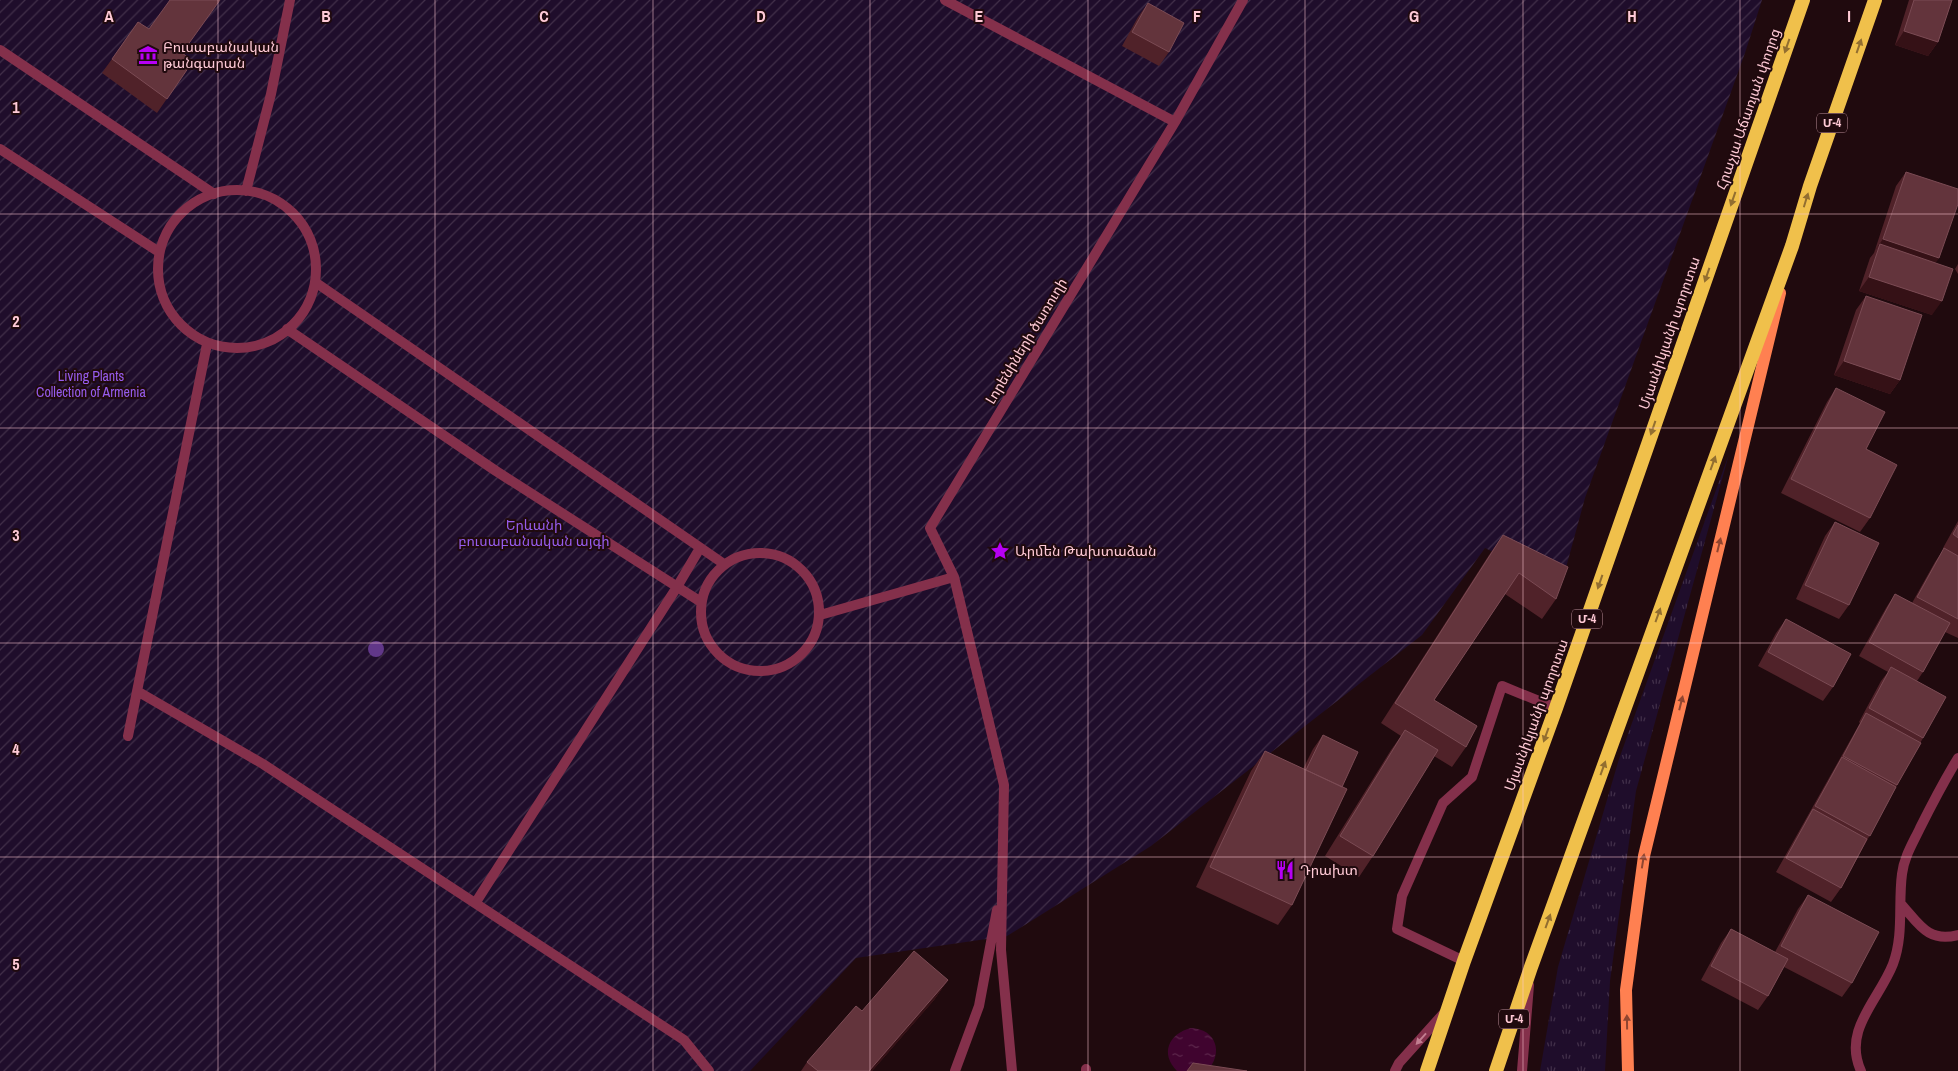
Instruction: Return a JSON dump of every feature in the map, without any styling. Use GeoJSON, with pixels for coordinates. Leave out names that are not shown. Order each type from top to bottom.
{"type":"FeatureCollection","features":[{"type":"Feature","properties":{"kind":"highway","name":"Հրաչյա Աճառյան փողոց"},"geometry":{"type":"LineString","coordinates":[[1723,229],[1803,0]]}},
{"type":"Feature","properties":{"kind":"highway","name":"Մ-4"},"geometry":{"type":"LineString","coordinates":[[1496,1071],[1531,967],[1792,246],[1810,186],[1875,0]]}},
{"type":"Feature","properties":{"kind":"highway","name":"Մյասնիկյանի պողոտա"},"geometry":{"type":"LineString","coordinates":[[1428,1071],[1464,961],[1556,708],[1723,229]]}},
{"type":"Feature","properties":{"kind":"main road"},"geometry":{"type":"LineString","coordinates":[[1628,1071],[1626,990],[1644,856],[1792,246]]}},
{"type":"Feature","properties":{"kind":"street"},"geometry":{"type":"LineString","coordinates":[[246,191],[270,94],[290,0]]}},
{"type":"Feature","properties":{"kind":"street"},"geometry":{"type":"LineString","coordinates":[[945,0],[1175,122],[1243,0]]}},
{"type":"Feature","properties":{"kind":"street"},"geometry":{"type":"LineString","coordinates":[[0,50],[214,194]]}},
{"type":"Feature","properties":{"kind":"street","name":"Լորենիների ծառուղի"},"geometry":{"type":"LineString","coordinates":[[954,577],[930,528],[1175,122]]}},
{"type":"Feature","properties":{"kind":"street"},"geometry":{"type":"LineString","coordinates":[[0,148],[159,252]]}},
{"type":"Feature","properties":{"kind":"street"},"geometry":{"type":"LineString","coordinates":[[246,191],[271,198],[292,212],[307,233],[315,257],[315,282],[305,308],[287,330],[266,342],[243,350],[226,349],[207,344],[189,332],[169,310],[159,282],[159,252],[167,232],[179,215],[195,202],[214,194],[246,191]]}},
{"type":"Feature","properties":{"kind":"street"},"geometry":{"type":"LineString","coordinates":[[315,282],[724,564]]}},
{"type":"Feature","properties":{"kind":"street"},"geometry":{"type":"LineString","coordinates":[[287,330],[496,471],[701,602]]}},
{"type":"Feature","properties":{"kind":"street"},"geometry":{"type":"LineString","coordinates":[[128,736],[207,344]]}},
{"type":"Feature","properties":{"kind":"street"},"geometry":{"type":"LineString","coordinates":[[476,902],[678,587],[700,548]]}},
{"type":"Feature","properties":{"kind":"street"},"geometry":{"type":"LineString","coordinates":[[766,553],[788,559],[806,573],[817,593],[820,614],[815,638],[800,658],[778,670],[754,673],[731,665],[712,649],[702,627],[701,602],[708,581],[724,564],[744,554],[766,553]]}},
{"type":"Feature","properties":{"kind":"street"},"geometry":{"type":"LineString","coordinates":[[820,614],[954,577],[1004,785],[1001,950],[1012,1071]]}},
{"type":"Feature","properties":{"kind":"street"},"geometry":{"type":"LineString","coordinates":[[1464,961],[1428,946],[1397,930],[1402,896],[1443,803],[1472,776],[1502,686],[1556,708]]}},
{"type":"Feature","properties":{"kind":"street"},"geometry":{"type":"LineString","coordinates":[[137,691],[263,764],[476,902],[684,1040],[710,1071]]}},
{"type":"Feature","properties":{"kind":"street"},"geometry":{"type":"LineString","coordinates":[[1861,1071],[1856,1059],[1854,1044],[1862,1022],[1893,964],[1899,943],[1902,872],[1905,858],[1941,785],[1958,758]]}},
{"type":"Feature","properties":{"kind":"street"},"geometry":{"type":"LineString","coordinates":[[955,1071],[979,1006],[1002,882]]}},
{"type":"Feature","properties":{"kind":"street"},"geometry":{"type":"LineString","coordinates":[[1901,904],[1924,930],[1932,936],[1943,938],[1958,935]]}},
{"type":"Feature","properties":{"kind":"street"},"geometry":{"type":"LineString","coordinates":[[1522,1071],[1531,967]]}},
{"type":"Feature","properties":{"kind":"street"},"geometry":{"type":"LineString","coordinates":[[1395,1071],[1399,1063],[1448,1008]]}},
{"type":"Feature","properties":{"kind":"green space","name":"Երևանի բուսաբանական այգի"},"geometry":{"type":"Polygon","coordinates":[[[0,0],[1762,0],[1745,53],[1585,498],[1561,586],[1485,548],[1422,635],[1151,846],[1007,936],[856,958],[750,1071],[0,1071],[0,0]]]}},
{"type":"Feature","properties":{"kind":"green space"},"geometry":{"type":"Polygon","coordinates":[[[1729,454],[1636,791],[1610,981],[1605,1071],[1540,1071],[1558,967],[1619,759],[1729,454]]]}},
{"type":"Feature","properties":{"kind":"water"},"geometry":{"type":"Polygon","coordinates":[[[1191,1028],[1200,1029],[1212,1037],[1215,1043],[1215,1057],[1207,1071],[1177,1071],[1169,1058],[1169,1045],[1172,1040],[1183,1031],[1191,1028]]]}},
{"type":"Feature","properties":{"kind":"building","name":"Բուսաբանական թանգարան"},"geometry":{"type":"Polygon","coordinates":[[[170,0],[220,0],[182,53],[193,61],[167,99],[112,59],[138,22],[149,29],[170,0]]]}},
{"type":"Feature","properties":{"kind":"building"},"geometry":{"type":"Polygon","coordinates":[[[1914,0],[1952,0],[1938,42],[1904,31],[1914,0]]]}},
{"type":"Feature","properties":{"kind":"building"},"geometry":{"type":"Polygon","coordinates":[[[1148,3],[1184,23],[1169,52],[1132,32],[1148,3]]]}},
{"type":"Feature","properties":{"kind":"building"},"geometry":{"type":"Polygon","coordinates":[[[1906,172],[1958,189],[1958,204],[1939,258],[1883,239],[1906,172]]]}},
{"type":"Feature","properties":{"kind":"building"},"geometry":{"type":"Polygon","coordinates":[[[1880,244],[1953,269],[1942,301],[1869,277],[1880,244]]]}},
{"type":"Feature","properties":{"kind":"building"},"geometry":{"type":"Polygon","coordinates":[[[1866,296],[1922,315],[1900,380],[1844,361],[1866,296]]]}},
{"type":"Feature","properties":{"kind":"building"},"geometry":{"type":"Polygon","coordinates":[[[1836,388],[1885,412],[1866,449],[1897,465],[1870,518],[1791,479],[1836,388]]]}},
{"type":"Feature","properties":{"kind":"building"},"geometry":{"type":"Polygon","coordinates":[[[1835,522],[1879,543],[1849,605],[1805,585],[1835,522]]]}},
{"type":"Feature","properties":{"kind":"building"},"geometry":{"type":"Polygon","coordinates":[[[1958,525],[1958,538],[1953,534],[1958,525]]]}},
{"type":"Feature","properties":{"kind":"building"},"geometry":{"type":"Polygon","coordinates":[[[1503,535],[1568,567],[1556,599],[1519,573],[1434,700],[1477,726],[1466,747],[1395,703],[1503,535]]]}},
{"type":"Feature","properties":{"kind":"building"},"geometry":{"type":"Polygon","coordinates":[[[1944,548],[1958,556],[1958,619],[1917,597],[1944,548]]]}},
{"type":"Feature","properties":{"kind":"building"},"geometry":{"type":"Polygon","coordinates":[[[1895,594],[1950,623],[1923,672],[1869,642],[1895,594]]]}},
{"type":"Feature","properties":{"kind":"building"},"geometry":{"type":"Polygon","coordinates":[[[1786,619],[1851,654],[1833,687],[1768,652],[1786,619]]]}},
{"type":"Feature","properties":{"kind":"building"},"geometry":{"type":"Polygon","coordinates":[[[1891,667],[1946,697],[1923,738],[1869,708],[1891,667]]]}},
{"type":"Feature","properties":{"kind":"building"},"geometry":{"type":"Polygon","coordinates":[[[1866,713],[1921,743],[1897,785],[1843,756],[1866,713]]]}},
{"type":"Feature","properties":{"kind":"building"},"geometry":{"type":"Polygon","coordinates":[[[1405,730],[1438,750],[1373,856],[1340,836],[1405,730]]]}},
{"type":"Feature","properties":{"kind":"building"},"geometry":{"type":"Polygon","coordinates":[[[1323,735],[1358,752],[1342,787],[1306,770],[1323,735]]]}},
{"type":"Feature","properties":{"kind":"building"},"geometry":{"type":"Polygon","coordinates":[[[1265,751],[1347,789],[1292,905],[1210,867],[1265,751]]]}},
{"type":"Feature","properties":{"kind":"building"},"geometry":{"type":"Polygon","coordinates":[[[1842,757],[1896,787],[1870,836],[1815,806],[1842,757]]]}},
{"type":"Feature","properties":{"kind":"building"},"geometry":{"type":"Polygon","coordinates":[[[1813,809],[1867,839],[1841,888],[1786,858],[1813,809]]]}},
{"type":"Feature","properties":{"kind":"building"},"geometry":{"type":"Polygon","coordinates":[[[1808,895],[1879,932],[1852,983],[1781,946],[1808,895]]]}},
{"type":"Feature","properties":{"kind":"building"},"geometry":{"type":"Polygon","coordinates":[[[1731,929],[1788,959],[1768,996],[1711,966],[1731,929]]]}},
{"type":"Feature","properties":{"kind":"building"},"geometry":{"type":"Polygon","coordinates":[[[914,951],[948,980],[869,1071],[818,1071],[807,1062],[856,1006],[862,1011],[914,951]]]}},
{"type":"Feature","properties":{"kind":"building"},"geometry":{"type":"Polygon","coordinates":[[[1193,1063],[1247,1071],[1187,1071],[1193,1063]]]}},
{"type":"Feature","properties":{"kind":"place","name":"Բուսաբանական թանգարան"},"geometry":{"type":"Point","coordinates":[148,55]}},
{"type":"Feature","properties":{"kind":"place","name":"Արմեն Թախտաձան"},"geometry":{"type":"Point","coordinates":[1000,551]}},
{"type":"Feature","properties":{"kind":"place","name":"Դրախտ"},"geometry":{"type":"Point","coordinates":[1285,870]}},
{"type":"Feature","properties":{"kind":"park label","name":"Living Plants Collection of Armenia"},"geometry":{"type":"Point","coordinates":[91,384]}}]}
